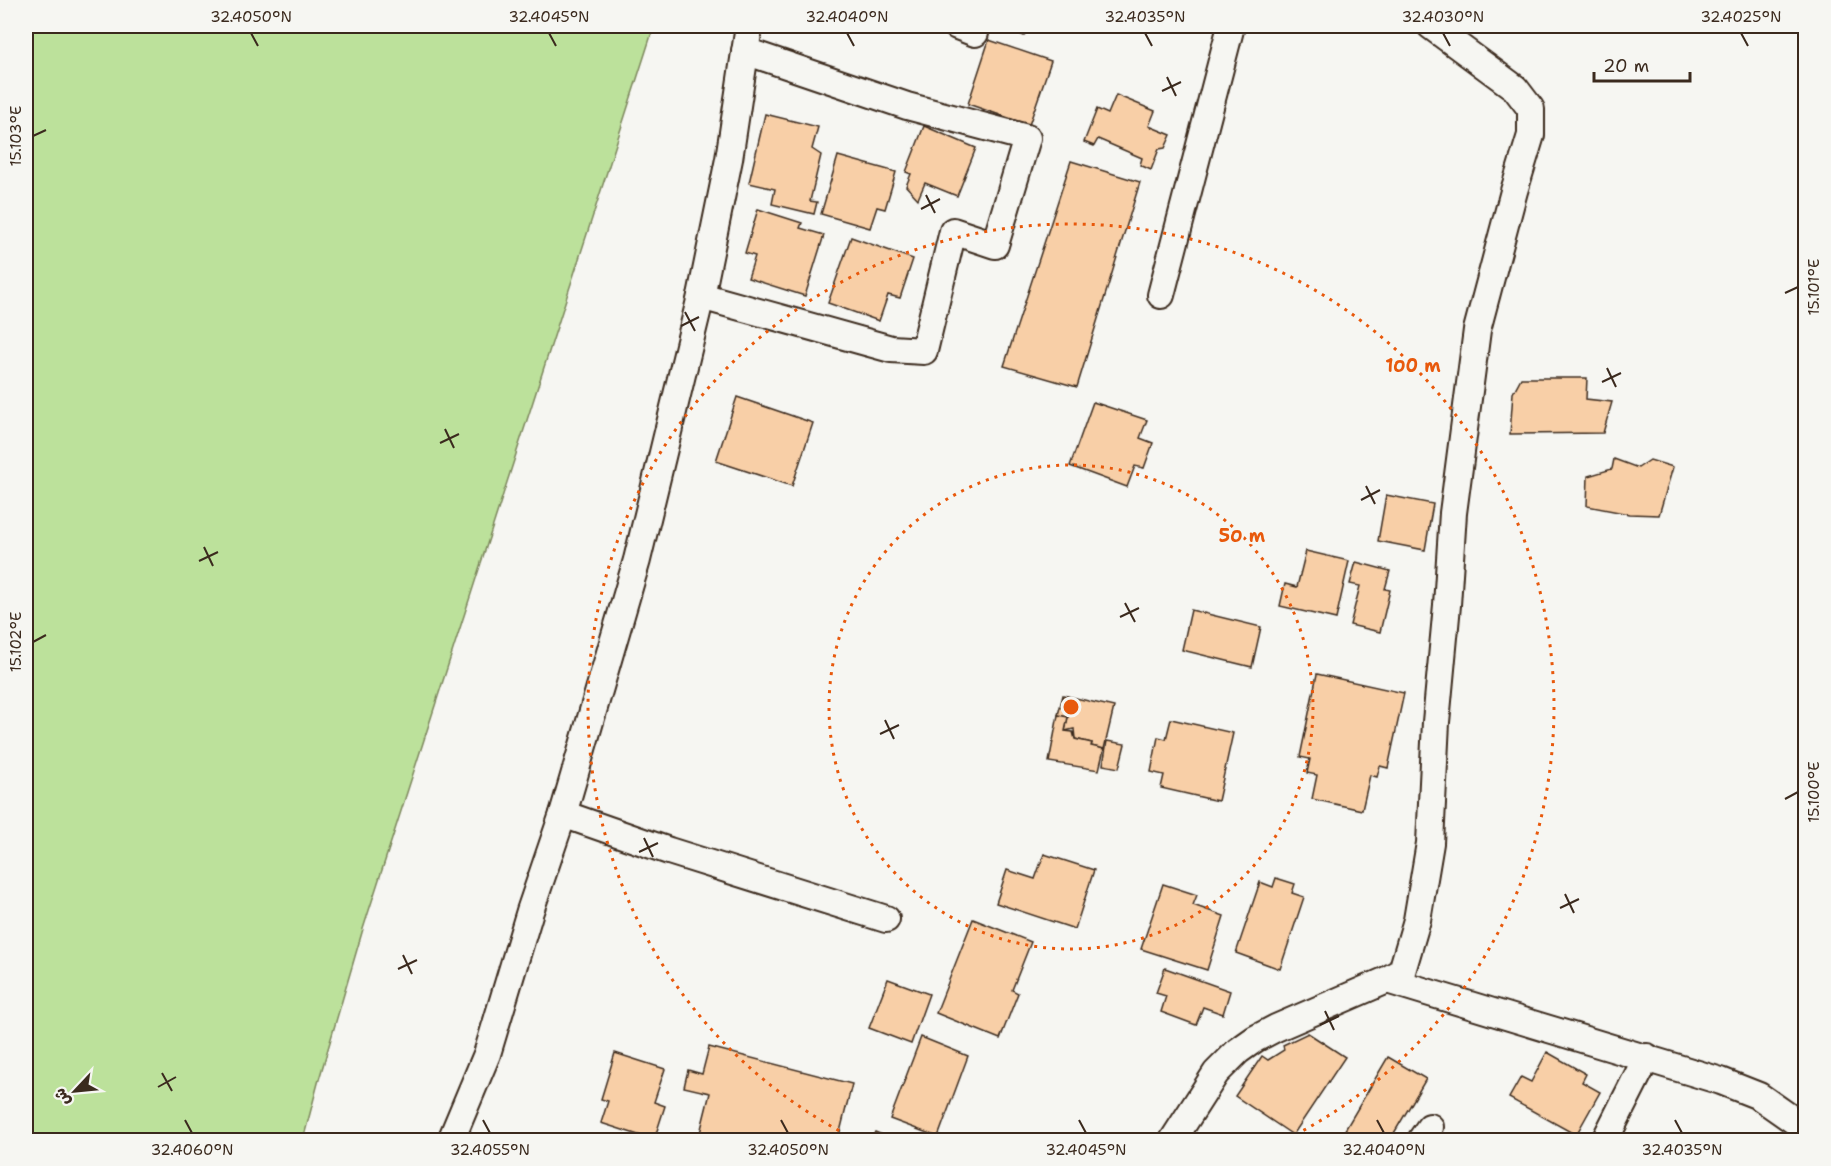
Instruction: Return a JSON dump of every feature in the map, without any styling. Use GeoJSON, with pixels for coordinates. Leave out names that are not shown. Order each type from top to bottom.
{"type":"FeatureCollection","features":[{"type":"Feature","properties":{"kind":"street"},"geometry":{"type":"LineString","coordinates":[[451,1140],[487,1054],[563,814],[637,560],[701,296],[729,159],[749,26]]}},
{"type":"Feature","properties":{"kind":"street"},"geometry":{"type":"LineString","coordinates":[[1161,295],[1231,26]]}},
{"type":"Feature","properties":{"kind":"street"},"geometry":{"type":"LineString","coordinates":[[1173,1140],[1216,1073],[1238,1051],[1276,1028],[1387,980],[1402,971],[1417,920],[1430,843],[1436,722],[1453,513],[1477,330],[1531,135],[1532,109],[1515,88],[1431,26]]}},
{"type":"Feature","properties":{"kind":"street"},"geometry":{"type":"LineString","coordinates":[[701,296],[891,349],[924,351],[953,231],[995,245],[1027,138],[907,106],[745,51]]}},
{"type":"Feature","properties":{"kind":"street"},"geometry":{"type":"LineString","coordinates":[[563,814],[669,851],[886,919]]}},
{"type":"Feature","properties":{"kind":"street"},"geometry":{"type":"LineString","coordinates":[[1387,980],[1721,1081],[1759,1096],[1806,1129]]}},
{"type":"Feature","properties":{"kind":"street"},"geometry":{"type":"LineString","coordinates":[[1605,1140],[1647,1058]]}},
{"type":"Feature","properties":{"kind":"green space"},"geometry":{"type":"Polygon","coordinates":[[[26,26],[654,26],[363,929],[303,1140],[26,1140],[26,26]]]}},
{"type":"Feature","properties":{"kind":"building"},"geometry":{"type":"Polygon","coordinates":[[[1001,26],[1028,26],[1024,36],[1001,26]]]}},
{"type":"Feature","properties":{"kind":"building"},"geometry":{"type":"Polygon","coordinates":[[[989,40],[1051,61],[1029,125],[968,104],[989,40]]]}},
{"type":"Feature","properties":{"kind":"building"},"geometry":{"type":"Polygon","coordinates":[[[1116,95],[1155,111],[1149,126],[1171,135],[1165,148],[1159,149],[1151,170],[1140,165],[1142,158],[1098,139],[1094,146],[1084,142],[1097,109],[1108,114],[1116,95]]]}},
{"type":"Feature","properties":{"kind":"building"},"geometry":{"type":"Polygon","coordinates":[[[765,114],[818,127],[812,149],[821,155],[810,201],[817,202],[814,214],[772,204],[775,189],[749,183],[765,114]]]}},
{"type":"Feature","properties":{"kind":"building"},"geometry":{"type":"Polygon","coordinates":[[[924,126],[976,148],[957,196],[925,183],[918,199],[906,186],[911,174],[906,172],[924,126]]]}},
{"type":"Feature","properties":{"kind":"building"},"geometry":{"type":"Polygon","coordinates":[[[838,156],[896,172],[885,209],[877,207],[870,228],[821,214],[838,156]]]}},
{"type":"Feature","properties":{"kind":"building"},"geometry":{"type":"Polygon","coordinates":[[[1071,161],[1140,182],[1077,387],[1004,366],[1071,161]]]}},
{"type":"Feature","properties":{"kind":"building"},"geometry":{"type":"Polygon","coordinates":[[[758,209],[802,223],[800,228],[824,235],[805,296],[748,278],[755,256],[745,253],[758,209]]]}},
{"type":"Feature","properties":{"kind":"building"},"geometry":{"type":"Polygon","coordinates":[[[851,237],[913,259],[900,298],[888,295],[879,321],[828,303],[851,237]]]}},
{"type":"Feature","properties":{"kind":"building"},"geometry":{"type":"Polygon","coordinates":[[[1521,378],[1587,378],[1586,399],[1612,402],[1603,433],[1510,434],[1513,393],[1521,378]]]}},
{"type":"Feature","properties":{"kind":"building"},"geometry":{"type":"Polygon","coordinates":[[[737,397],[813,423],[792,486],[716,461],[737,397]]]}},
{"type":"Feature","properties":{"kind":"building"},"geometry":{"type":"Polygon","coordinates":[[[1093,402],[1147,420],[1140,438],[1153,443],[1144,468],[1135,466],[1127,487],[1070,466],[1093,402]]]}},
{"type":"Feature","properties":{"kind":"building"},"geometry":{"type":"Polygon","coordinates":[[[1614,459],[1638,468],[1650,460],[1673,467],[1659,515],[1629,514],[1587,506],[1588,476],[1612,469],[1614,459]]]}},
{"type":"Feature","properties":{"kind":"building"},"geometry":{"type":"Polygon","coordinates":[[[1386,495],[1433,504],[1425,550],[1378,541],[1386,495]]]}},
{"type":"Feature","properties":{"kind":"building"},"geometry":{"type":"Polygon","coordinates":[[[1306,551],[1349,561],[1336,619],[1280,606],[1285,584],[1297,587],[1306,551]]]}},
{"type":"Feature","properties":{"kind":"building"},"geometry":{"type":"Polygon","coordinates":[[[1356,562],[1390,571],[1385,589],[1390,590],[1380,632],[1350,625],[1360,586],[1350,584],[1356,562]]]}},
{"type":"Feature","properties":{"kind":"building"},"geometry":{"type":"Polygon","coordinates":[[[1191,610],[1261,627],[1252,667],[1182,650],[1191,610]]]}},
{"type":"Feature","properties":{"kind":"building"},"geometry":{"type":"Polygon","coordinates":[[[1317,674],[1404,693],[1388,768],[1380,766],[1377,777],[1370,775],[1362,810],[1312,799],[1317,775],[1307,773],[1310,759],[1300,757],[1317,674]]]}},
{"type":"Feature","properties":{"kind":"building"},"geometry":{"type":"Polygon","coordinates":[[[1063,695],[1114,707],[1104,749],[1075,739],[1074,729],[1065,731],[1068,717],[1058,715],[1063,695]]]}},
{"type":"Feature","properties":{"kind":"building"},"geometry":{"type":"Polygon","coordinates":[[[1058,715],[1068,717],[1065,731],[1073,732],[1075,739],[1104,749],[1099,770],[1049,762],[1058,715]]]}},
{"type":"Feature","properties":{"kind":"building"},"geometry":{"type":"Polygon","coordinates":[[[1171,719],[1233,733],[1218,801],[1161,788],[1164,775],[1151,772],[1158,737],[1166,739],[1171,719]]]}},
{"type":"Feature","properties":{"kind":"building"},"geometry":{"type":"Polygon","coordinates":[[[1107,741],[1125,744],[1119,768],[1103,765],[1107,741]]]}},
{"type":"Feature","properties":{"kind":"building"},"geometry":{"type":"Polygon","coordinates":[[[1044,854],[1094,870],[1075,929],[996,903],[1007,870],[1035,879],[1044,854]]]}},
{"type":"Feature","properties":{"kind":"building"},"geometry":{"type":"Polygon","coordinates":[[[1276,878],[1295,884],[1292,893],[1304,897],[1280,969],[1236,953],[1260,882],[1273,887],[1276,878]]]}},
{"type":"Feature","properties":{"kind":"building"},"geometry":{"type":"Polygon","coordinates":[[[1163,884],[1197,895],[1193,905],[1224,916],[1207,970],[1141,949],[1163,884]]]}},
{"type":"Feature","properties":{"kind":"building"},"geometry":{"type":"Polygon","coordinates":[[[973,919],[1031,942],[1012,990],[1018,993],[1000,1039],[936,1013],[973,919]]]}},
{"type":"Feature","properties":{"kind":"building"},"geometry":{"type":"Polygon","coordinates":[[[1165,968],[1230,991],[1223,1014],[1203,1007],[1196,1025],[1161,1012],[1166,996],[1156,993],[1165,968]]]}},
{"type":"Feature","properties":{"kind":"building"},"geometry":{"type":"Polygon","coordinates":[[[888,979],[929,994],[911,1044],[869,1028],[888,979]]]}},
{"type":"Feature","properties":{"kind":"building"},"geometry":{"type":"Polygon","coordinates":[[[1308,1033],[1345,1057],[1293,1135],[1235,1096],[1262,1056],[1268,1060],[1284,1050],[1283,1045],[1308,1033]]]}},
{"type":"Feature","properties":{"kind":"building"},"geometry":{"type":"Polygon","coordinates":[[[921,1037],[968,1056],[938,1137],[890,1119],[921,1037]]]}},
{"type":"Feature","properties":{"kind":"building"},"geometry":{"type":"Polygon","coordinates":[[[709,1047],[852,1084],[838,1140],[829,1137],[828,1140],[712,1140],[699,1137],[710,1093],[684,1087],[688,1070],[702,1074],[709,1047]]]}},
{"type":"Feature","properties":{"kind":"building"},"geometry":{"type":"Polygon","coordinates":[[[1547,1052],[1586,1074],[1582,1082],[1600,1092],[1576,1135],[1509,1098],[1521,1077],[1531,1082],[1547,1052]]]}},
{"type":"Feature","properties":{"kind":"building"},"geometry":{"type":"Polygon","coordinates":[[[615,1053],[665,1069],[654,1102],[665,1106],[654,1140],[601,1123],[608,1101],[601,1099],[615,1053]]]}},
{"type":"Feature","properties":{"kind":"building"},"geometry":{"type":"Polygon","coordinates":[[[1388,1057],[1426,1079],[1390,1140],[1339,1140],[1388,1057]]]}},
{"type":"Feature","properties":{"kind":"building"},"geometry":{"type":"Polygon","coordinates":[[[875,1132],[895,1140],[871,1140],[875,1132]]]}}]}
